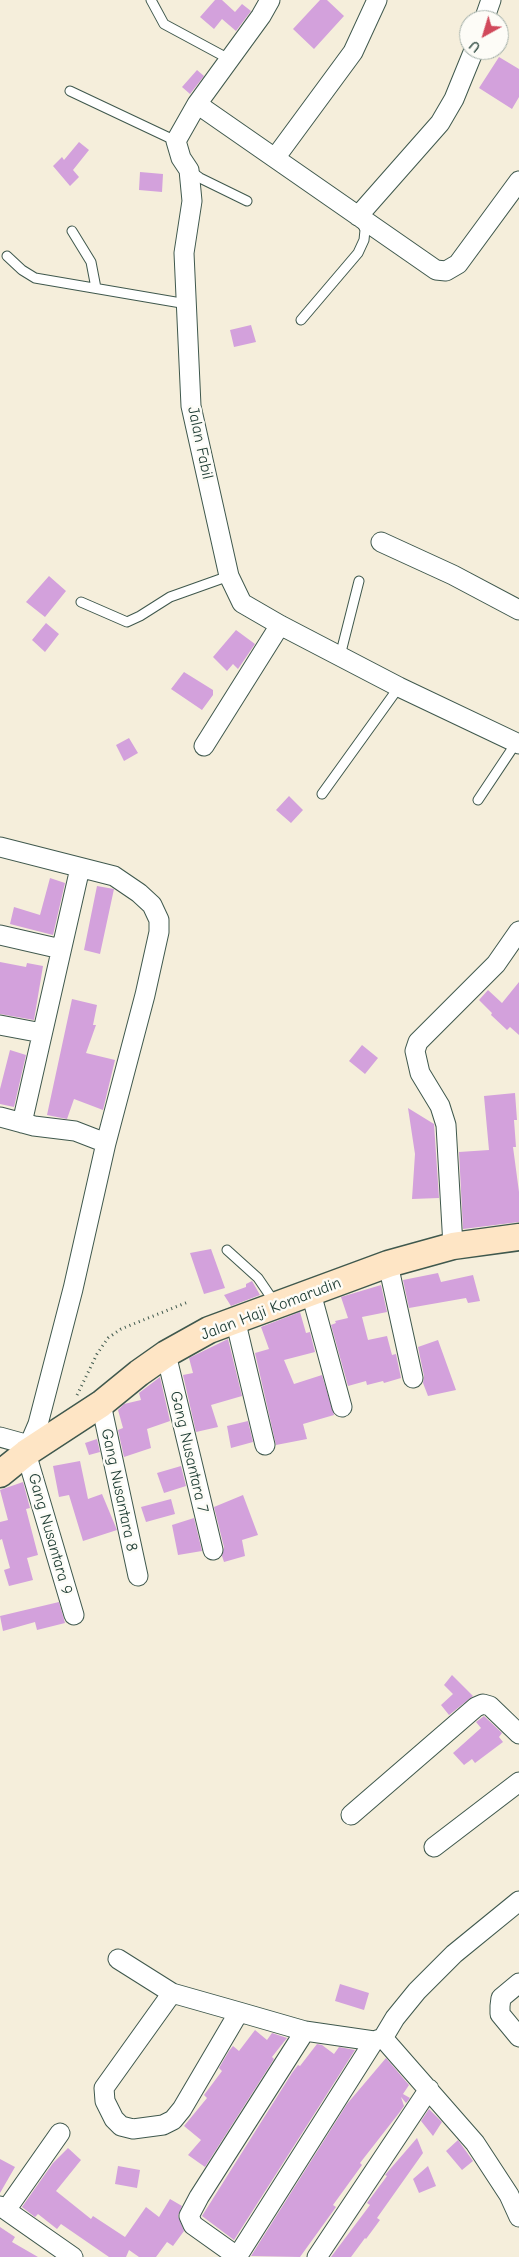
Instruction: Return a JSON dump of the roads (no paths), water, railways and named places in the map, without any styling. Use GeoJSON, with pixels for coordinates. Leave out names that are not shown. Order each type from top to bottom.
{"type":"FeatureCollection","features":[{"type":"Feature","properties":{"kind":"street"},"geometry":{"type":"LineString","coordinates":[[176,141],[197,104],[261,16],[270,0]]}},
{"type":"Feature","properties":{"kind":"street"},"geometry":{"type":"LineString","coordinates":[[275,158],[353,52],[377,0]]}},
{"type":"Feature","properties":{"kind":"street"},"geometry":{"type":"LineString","coordinates":[[358,216],[440,123],[454,99],[470,60]]}},
{"type":"Feature","properties":{"kind":"street"},"geometry":{"type":"LineString","coordinates":[[197,104],[436,270],[446,271],[458,264],[519,181]]}},
{"type":"Feature","properties":{"kind":"street","name":"Jalan Fabil"},"geometry":{"type":"LineString","coordinates":[[176,141],[181,158],[189,170],[192,201],[184,253],[191,406],[229,576],[242,602],[280,625],[399,687],[517,743]]}},
{"type":"Feature","properties":{"kind":"street"},"geometry":{"type":"LineString","coordinates":[[381,542],[453,575],[519,610]]}},
{"type":"Feature","properties":{"kind":"street"},"geometry":{"type":"LineString","coordinates":[[204,746],[280,625]]}},
{"type":"Feature","properties":{"kind":"street"},"geometry":{"type":"LineString","coordinates":[[0,847],[114,876],[139,893],[152,905],[159,920],[159,932],[145,995],[106,1142],[73,1289],[38,1424],[28,1449],[0,1437]]}},
{"type":"Feature","properties":{"kind":"street"},"geometry":{"type":"LineString","coordinates":[[22,1123],[80,868]]}},
{"type":"Feature","properties":{"kind":"street"},"geometry":{"type":"LineString","coordinates":[[454,1246],[446,1125],[440,1106],[420,1072],[415,1052],[418,1042],[496,964],[519,931]]}},
{"type":"Feature","properties":{"kind":"street"},"geometry":{"type":"LineString","coordinates":[[0,935],[61,949]]}},
{"type":"Feature","properties":{"kind":"street"},"geometry":{"type":"LineString","coordinates":[[0,1025],[42,1033]]}},
{"type":"Feature","properties":{"kind":"street"},"geometry":{"type":"LineString","coordinates":[[0,1117],[22,1123],[75,1131],[106,1142]]}},
{"type":"Feature","properties":{"kind":"street","name":"Jalan Haji Komarudin"},"geometry":{"type":"LineString","coordinates":[[0,1474],[28,1449],[101,1404],[139,1372],[166,1354],[209,1330],[388,1264],[454,1246],[519,1237]]}},
{"type":"Feature","properties":{"kind":"street"},"geometry":{"type":"LineString","coordinates":[[388,1264],[413,1378]]}},
{"type":"Feature","properties":{"kind":"street"},"geometry":{"type":"LineString","coordinates":[[311,1293],[342,1407]]}},
{"type":"Feature","properties":{"kind":"street"},"geometry":{"type":"LineString","coordinates":[[235,1319],[265,1445]]}},
{"type":"Feature","properties":{"kind":"street","name":"Gang Nusantara 7"},"geometry":{"type":"LineString","coordinates":[[166,1354],[213,1550]]}},
{"type":"Feature","properties":{"kind":"street","name":"Gang Nusantara 8"},"geometry":{"type":"LineString","coordinates":[[101,1404],[138,1576]]}},
{"type":"Feature","properties":{"kind":"street","name":"Gang Nusantara 9"},"geometry":{"type":"LineString","coordinates":[[28,1449],[74,1615]]}},
{"type":"Feature","properties":{"kind":"street"},"geometry":{"type":"LineString","coordinates":[[350,1815],[476,1707],[483,1704],[490,1706],[519,1734]]}},
{"type":"Feature","properties":{"kind":"street"},"geometry":{"type":"LineString","coordinates":[[434,1847],[519,1782]]}},
{"type":"Feature","properties":{"kind":"street"},"geometry":{"type":"LineString","coordinates":[[305,2031],[204,2188],[189,2216],[193,2224],[237,2257],[378,2040],[395,2018],[454,1954],[519,1901]]}},
{"type":"Feature","properties":{"kind":"street"},"geometry":{"type":"LineString","coordinates":[[118,1959],[172,1993],[305,2031],[378,2040],[429,2089],[475,2144],[509,2195],[519,2218]]}},
{"type":"Feature","properties":{"kind":"street"},"geometry":{"type":"LineString","coordinates":[[519,1983],[501,1998],[500,2006],[500,2014],[519,2037]]}},
{"type":"Feature","properties":{"kind":"street"},"geometry":{"type":"LineString","coordinates":[[172,1993],[104,2088],[104,2101],[114,2119],[121,2126],[133,2129],[163,2125],[174,2120],[238,2012]]}},
{"type":"Feature","properties":{"kind":"street"},"geometry":{"type":"LineString","coordinates":[[317,2257],[429,2089]]}},
{"type":"Feature","properties":{"kind":"street"},"geometry":{"type":"LineString","coordinates":[[60,2134],[3,2208],[73,2257]]}},
{"type":"Feature","properties":{"kind":"lane"},"geometry":{"type":"LineString","coordinates":[[151,0],[164,24],[229,59]]}},
{"type":"Feature","properties":{"kind":"lane"},"geometry":{"type":"LineString","coordinates":[[70,91],[176,141]]}},
{"type":"Feature","properties":{"kind":"lane"},"geometry":{"type":"LineString","coordinates":[[189,170],[200,178],[247,201]]}},
{"type":"Feature","properties":{"kind":"lane"},"geometry":{"type":"LineString","coordinates":[[301,320],[358,253],[364,240],[365,230],[358,216]]}},
{"type":"Feature","properties":{"kind":"lane"},"geometry":{"type":"LineString","coordinates":[[72,231],[91,262],[96,288]]}},
{"type":"Feature","properties":{"kind":"lane"},"geometry":{"type":"LineString","coordinates":[[7,256],[22,270],[35,278],[60,284],[96,288],[187,304]]}},
{"type":"Feature","properties":{"kind":"lane"},"geometry":{"type":"LineString","coordinates":[[81,602],[127,622],[140,616],[170,596],[229,576]]}},
{"type":"Feature","properties":{"kind":"lane"},"geometry":{"type":"LineString","coordinates":[[340,656],[359,581]]}},
{"type":"Feature","properties":{"kind":"lane"},"geometry":{"type":"LineString","coordinates":[[322,794],[399,687]]}},
{"type":"Feature","properties":{"kind":"lane"},"geometry":{"type":"LineString","coordinates":[[478,800],[517,743]]}},
{"type":"Feature","properties":{"kind":"lane"},"geometry":{"type":"LineString","coordinates":[[227,1250],[258,1278],[277,1305]]}}]}
